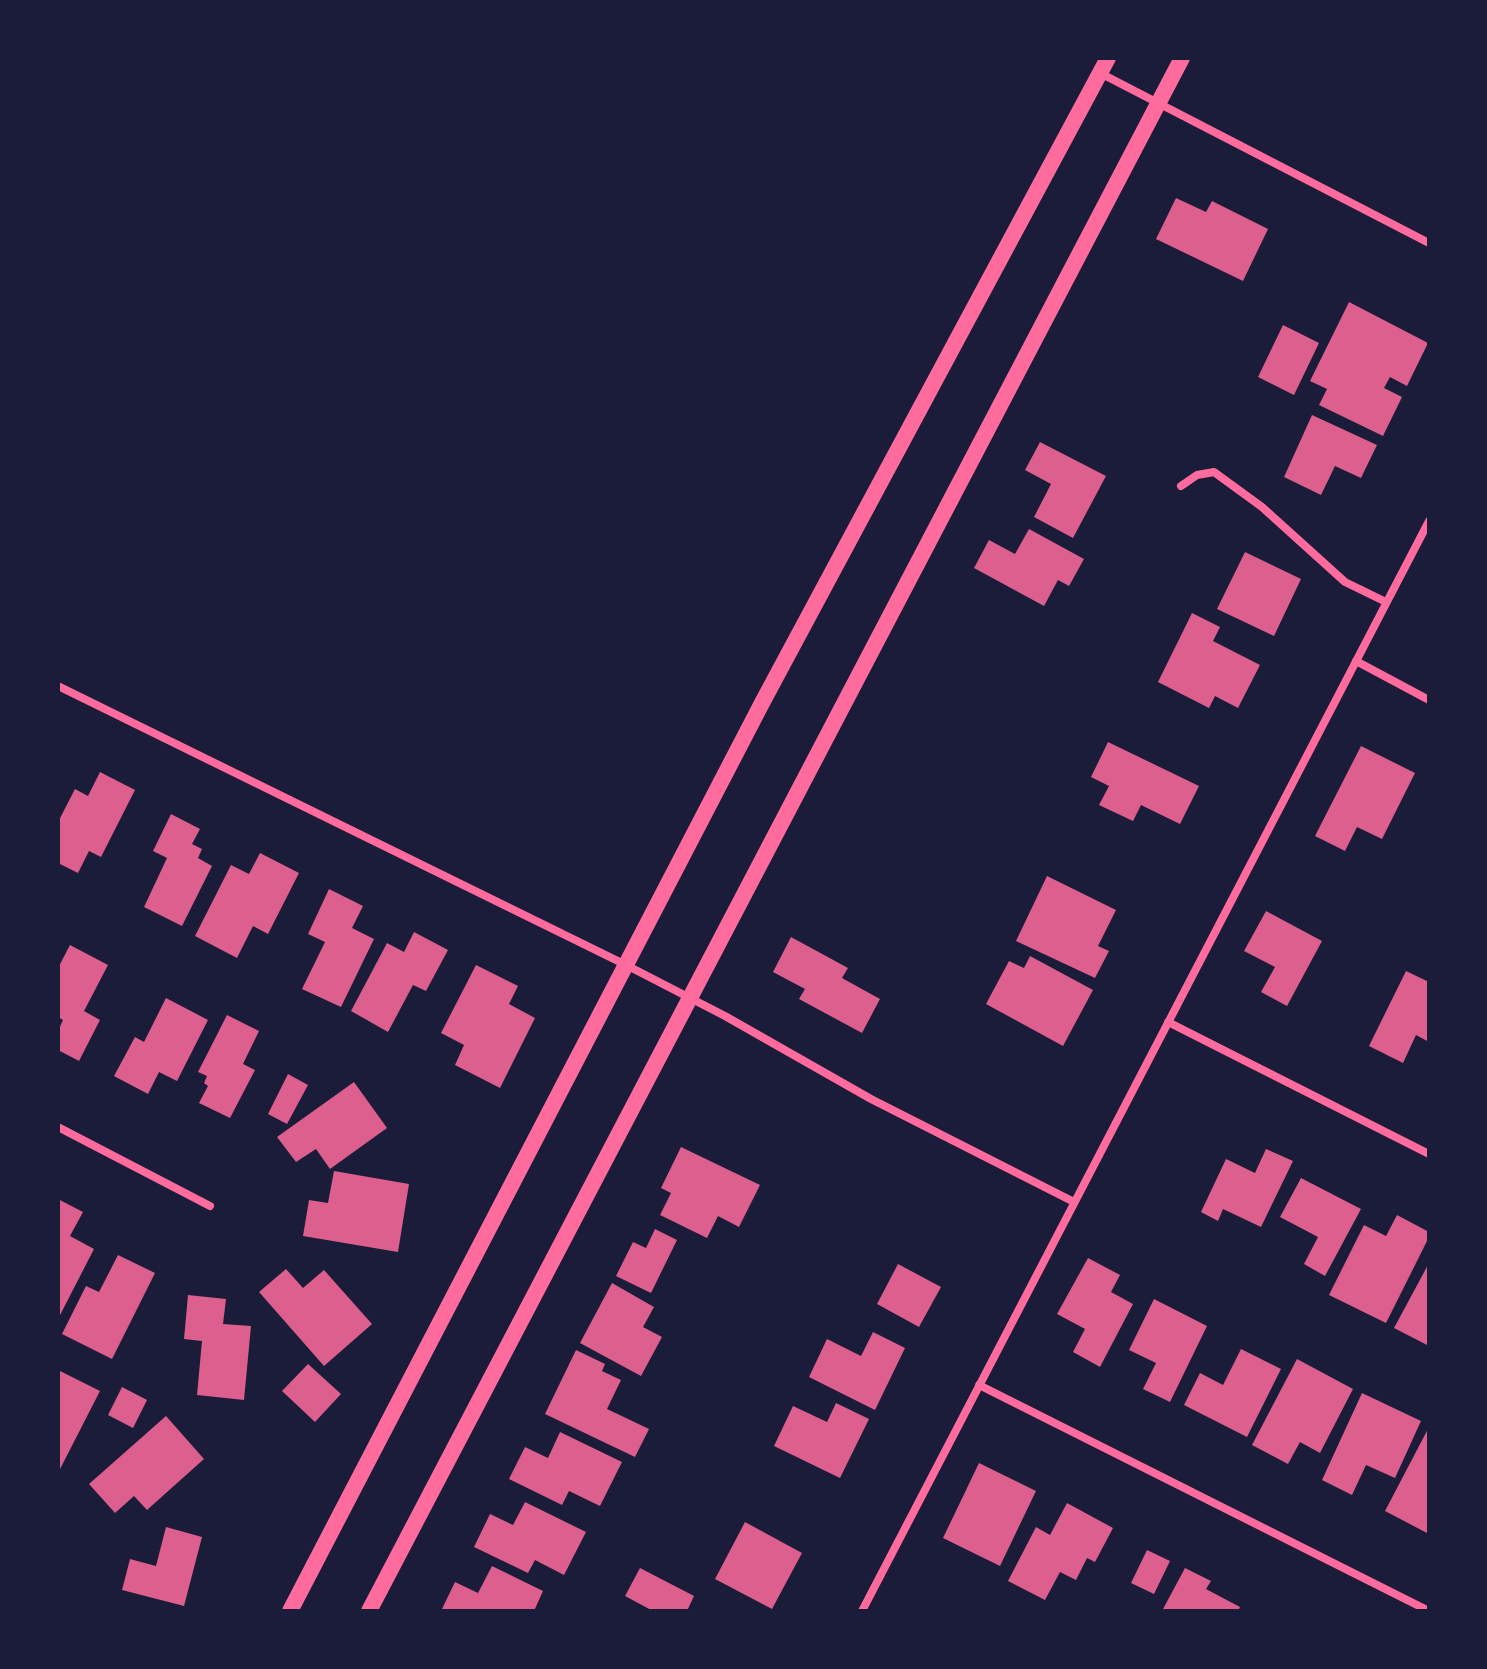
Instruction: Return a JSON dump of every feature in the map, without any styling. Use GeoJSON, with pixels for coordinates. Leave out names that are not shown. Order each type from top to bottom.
{"type":"FeatureCollection","features":[{"type":"Feature","properties":{"kind":"main road"},"geometry":{"type":"LineString","coordinates":[[369,1611],[1182,58]]}},
{"type":"Feature","properties":{"kind":"main road"},"geometry":{"type":"LineString","coordinates":[[290,1611],[770,689],[1104,65]]}},
{"type":"Feature","properties":{"kind":"street"},"geometry":{"type":"LineString","coordinates":[[1104,65],[1158,102],[1429,243]]}},
{"type":"Feature","properties":{"kind":"street"},"geometry":{"type":"LineString","coordinates":[[1181,486],[1197,475],[1214,472],[1262,507],[1345,582],[1386,602]]}},
{"type":"Feature","properties":{"kind":"street"},"geometry":{"type":"LineString","coordinates":[[862,1611],[1429,521]]}},
{"type":"Feature","properties":{"kind":"street"},"geometry":{"type":"LineString","coordinates":[[1356,661],[1429,700]]}},
{"type":"Feature","properties":{"kind":"street"},"geometry":{"type":"LineString","coordinates":[[58,686],[626,965],[725,1016],[871,1099],[1074,1202]]}},
{"type":"Feature","properties":{"kind":"street"},"geometry":{"type":"LineString","coordinates":[[1168,1022],[1429,1154]]}},
{"type":"Feature","properties":{"kind":"street"},"geometry":{"type":"LineString","coordinates":[[58,1127],[210,1206]]}},
{"type":"Feature","properties":{"kind":"street"},"geometry":{"type":"LineString","coordinates":[[979,1385],[1429,1611]]}},
{"type":"Feature","properties":{"kind":"building"},"geometry":{"type":"Polygon","coordinates":[[[1176,198],[1206,212],[1212,201],[1268,229],[1243,281],[1156,239],[1176,198]]]}},
{"type":"Feature","properties":{"kind":"building"},"geometry":{"type":"Polygon","coordinates":[[[1349,302],[1428,343],[1407,386],[1390,377],[1384,388],[1402,397],[1383,436],[1319,405],[1327,389],[1310,381],[1349,302]]]}},
{"type":"Feature","properties":{"kind":"building"},"geometry":{"type":"Polygon","coordinates":[[[1283,325],[1319,343],[1294,395],[1258,377],[1283,325]]]}},
{"type":"Feature","properties":{"kind":"building"},"geometry":{"type":"Polygon","coordinates":[[[1312,415],[1377,445],[1361,478],[1335,466],[1321,495],[1284,477],[1312,415]]]}},
{"type":"Feature","properties":{"kind":"building"},"geometry":{"type":"Polygon","coordinates":[[[1040,442],[1106,476],[1073,538],[1034,517],[1051,484],[1025,470],[1040,442]]]}},
{"type":"Feature","properties":{"kind":"building"},"geometry":{"type":"Polygon","coordinates":[[[1029,529],[1084,559],[1069,586],[1058,580],[1044,606],[974,568],[989,540],[1015,554],[1029,529]]]}},
{"type":"Feature","properties":{"kind":"building"},"geometry":{"type":"Polygon","coordinates":[[[1245,552],[1301,579],[1274,636],[1217,609],[1245,552]]]}},
{"type":"Feature","properties":{"kind":"building"},"geometry":{"type":"Polygon","coordinates":[[[1192,613],[1220,627],[1213,641],[1260,665],[1238,708],[1215,696],[1209,708],[1158,682],[1192,613]]]}},
{"type":"Feature","properties":{"kind":"building"},"geometry":{"type":"Polygon","coordinates":[[[1108,742],[1199,786],[1180,824],[1141,805],[1133,821],[1099,805],[1109,786],[1091,777],[1108,742]]]}},
{"type":"Feature","properties":{"kind":"building"},"geometry":{"type":"Polygon","coordinates":[[[1361,746],[1415,773],[1382,839],[1357,827],[1345,851],[1315,836],[1361,746]]]}},
{"type":"Feature","properties":{"kind":"building"},"geometry":{"type":"Polygon","coordinates":[[[100,772],[135,790],[101,857],[89,851],[78,873],[58,863],[58,822],[75,789],[88,796],[100,772]]]}},
{"type":"Feature","properties":{"kind":"building"},"geometry":{"type":"Polygon","coordinates":[[[171,814],[200,829],[192,844],[202,849],[198,858],[212,866],[182,926],[144,907],[167,858],[153,851],[171,814]]]}},
{"type":"Feature","properties":{"kind":"building"},"geometry":{"type":"Polygon","coordinates":[[[260,853],[299,873],[268,934],[253,926],[237,958],[195,936],[231,865],[249,874],[260,853]]]}},
{"type":"Feature","properties":{"kind":"building"},"geometry":{"type":"Polygon","coordinates":[[[1047,876],[1116,910],[1098,946],[1109,951],[1095,978],[1016,941],[1047,876]]]}},
{"type":"Feature","properties":{"kind":"building"},"geometry":{"type":"Polygon","coordinates":[[[329,889],[363,906],[352,928],[374,939],[341,1007],[302,989],[325,942],[308,934],[329,889]]]}},
{"type":"Feature","properties":{"kind":"building"},"geometry":{"type":"Polygon","coordinates":[[[1266,911],[1322,941],[1287,1006],[1261,992],[1275,967],[1244,951],[1266,911]]]}},
{"type":"Feature","properties":{"kind":"building"},"geometry":{"type":"Polygon","coordinates":[[[414,932],[448,950],[426,991],[413,985],[388,1032],[351,1011],[387,943],[404,952],[414,932]]]}},
{"type":"Feature","properties":{"kind":"building"},"geometry":{"type":"Polygon","coordinates":[[[791,937],[848,968],[842,978],[880,999],[862,1033],[799,999],[805,989],[773,972],[791,937]]]}},
{"type":"Feature","properties":{"kind":"building"},"geometry":{"type":"Polygon","coordinates":[[[70,945],[108,965],[84,1011],[100,1020],[79,1061],[58,1050],[58,1031],[63,1020],[58,1017],[58,968],[70,945]]]}},
{"type":"Feature","properties":{"kind":"building"},"geometry":{"type":"Polygon","coordinates":[[[1030,956],[1093,990],[1063,1046],[986,1004],[1009,961],[1024,968],[1030,956]]]}},
{"type":"Feature","properties":{"kind":"building"},"geometry":{"type":"Polygon","coordinates":[[[476,965],[518,986],[509,1004],[535,1018],[500,1088],[455,1065],[464,1045],[441,1033],[476,965]]]}},
{"type":"Feature","properties":{"kind":"building"},"geometry":{"type":"Polygon","coordinates":[[[1406,971],[1429,982],[1429,1042],[1416,1035],[1403,1063],[1369,1046],[1406,971]]]}},
{"type":"Feature","properties":{"kind":"building"},"geometry":{"type":"Polygon","coordinates":[[[166,998],[208,1020],[177,1081],[159,1072],[148,1094],[114,1076],[135,1037],[144,1042],[166,998]]]}},
{"type":"Feature","properties":{"kind":"building"},"geometry":{"type":"Polygon","coordinates":[[[227,1015],[259,1031],[243,1064],[255,1070],[230,1118],[199,1103],[208,1086],[204,1083],[207,1076],[198,1072],[227,1015]]]}},
{"type":"Feature","properties":{"kind":"building"},"geometry":{"type":"Polygon","coordinates":[[[288,1074],[308,1085],[287,1124],[268,1114],[288,1074]]]}},
{"type":"Feature","properties":{"kind":"building"},"geometry":{"type":"Polygon","coordinates":[[[354,1082],[387,1128],[330,1169],[316,1149],[296,1162],[277,1137],[354,1082]]]}},
{"type":"Feature","properties":{"kind":"building"},"geometry":{"type":"Polygon","coordinates":[[[681,1147],[760,1185],[739,1227],[718,1216],[707,1238],[660,1215],[671,1193],[661,1188],[681,1147]]]}},
{"type":"Feature","properties":{"kind":"building"},"geometry":{"type":"Polygon","coordinates":[[[1266,1149],[1293,1161],[1261,1227],[1223,1209],[1218,1221],[1201,1212],[1226,1159],[1255,1173],[1266,1149]]]}},
{"type":"Feature","properties":{"kind":"building"},"geometry":{"type":"Polygon","coordinates":[[[334,1171],[409,1184],[398,1252],[303,1236],[309,1200],[328,1203],[334,1171]]]}},
{"type":"Feature","properties":{"kind":"building"},"geometry":{"type":"Polygon","coordinates":[[[1301,1178],[1361,1209],[1325,1276],[1304,1264],[1318,1237],[1280,1217],[1301,1178]]]}},
{"type":"Feature","properties":{"kind":"building"},"geometry":{"type":"Polygon","coordinates":[[[58,1199],[83,1212],[70,1236],[94,1249],[58,1319],[58,1199]]]}},
{"type":"Feature","properties":{"kind":"building"},"geometry":{"type":"Polygon","coordinates":[[[1397,1215],[1429,1232],[1429,1237],[1386,1323],[1329,1295],[1364,1225],[1386,1236],[1397,1215]]]}},
{"type":"Feature","properties":{"kind":"building"},"geometry":{"type":"Polygon","coordinates":[[[655,1229],[677,1240],[651,1293],[616,1276],[633,1242],[646,1248],[655,1229]]]}},
{"type":"Feature","properties":{"kind":"building"},"geometry":{"type":"Polygon","coordinates":[[[118,1255],[155,1273],[112,1359],[62,1334],[86,1286],[99,1292],[118,1255]]]}},
{"type":"Feature","properties":{"kind":"building"},"geometry":{"type":"Polygon","coordinates":[[[1088,1258],[1120,1275],[1111,1292],[1133,1304],[1100,1367],[1073,1352],[1085,1329],[1057,1314],[1088,1258]]]}},
{"type":"Feature","properties":{"kind":"building"},"geometry":{"type":"Polygon","coordinates":[[[1429,1263],[1429,1346],[1394,1328],[1429,1263]]]}},
{"type":"Feature","properties":{"kind":"building"},"geometry":{"type":"Polygon","coordinates":[[[898,1264],[941,1287],[919,1327],[877,1304],[898,1264]]]}},
{"type":"Feature","properties":{"kind":"building"},"geometry":{"type":"Polygon","coordinates":[[[286,1269],[303,1288],[324,1270],[372,1324],[324,1366],[259,1292],[286,1269]]]}},
{"type":"Feature","properties":{"kind":"building"},"geometry":{"type":"Polygon","coordinates":[[[612,1283],[654,1307],[643,1327],[662,1337],[641,1376],[580,1343],[612,1283]]]}},
{"type":"Feature","properties":{"kind":"building"},"geometry":{"type":"Polygon","coordinates":[[[188,1295],[226,1299],[223,1324],[251,1326],[244,1400],[197,1395],[202,1341],[184,1339],[188,1295]]]}},
{"type":"Feature","properties":{"kind":"building"},"geometry":{"type":"Polygon","coordinates":[[[1154,1299],[1207,1326],[1170,1402],[1143,1389],[1156,1363],[1129,1350],[1154,1299]]]}},
{"type":"Feature","properties":{"kind":"building"},"geometry":{"type":"Polygon","coordinates":[[[873,1332],[905,1348],[875,1410],[809,1377],[827,1339],[861,1356],[873,1332]]]}},
{"type":"Feature","properties":{"kind":"building"},"geometry":{"type":"Polygon","coordinates":[[[1241,1349],[1281,1369],[1247,1437],[1184,1405],[1200,1373],[1223,1385],[1241,1349]]]}},
{"type":"Feature","properties":{"kind":"building"},"geometry":{"type":"Polygon","coordinates":[[[576,1350],[605,1364],[602,1371],[621,1380],[607,1409],[649,1429],[635,1457],[545,1414],[576,1350]]]}},
{"type":"Feature","properties":{"kind":"building"},"geometry":{"type":"Polygon","coordinates":[[[1297,1359],[1353,1389],[1320,1453],[1300,1442],[1288,1464],[1252,1445],[1297,1359]]]}},
{"type":"Feature","properties":{"kind":"building"},"geometry":{"type":"Polygon","coordinates":[[[308,1364],[341,1394],[315,1422],[282,1391],[308,1364]]]}},
{"type":"Feature","properties":{"kind":"building"},"geometry":{"type":"Polygon","coordinates":[[[58,1370],[100,1391],[58,1473],[58,1370]]]}},
{"type":"Feature","properties":{"kind":"building"},"geometry":{"type":"Polygon","coordinates":[[[122,1387],[147,1400],[133,1428],[108,1415],[122,1387]]]}},
{"type":"Feature","properties":{"kind":"building"},"geometry":{"type":"Polygon","coordinates":[[[1362,1393],[1421,1421],[1395,1478],[1366,1465],[1352,1495],[1322,1480],[1362,1393]]]}},
{"type":"Feature","properties":{"kind":"building"},"geometry":{"type":"Polygon","coordinates":[[[836,1403],[869,1419],[840,1478],[774,1446],[793,1406],[827,1422],[836,1403]]]}},
{"type":"Feature","properties":{"kind":"building"},"geometry":{"type":"Polygon","coordinates":[[[166,1416],[204,1459],[147,1510],[134,1496],[115,1513],[89,1484],[166,1416]]]}},
{"type":"Feature","properties":{"kind":"building"},"geometry":{"type":"Polygon","coordinates":[[[1429,1427],[1429,1530],[1427,1533],[1385,1511],[1429,1427]]]}},
{"type":"Feature","properties":{"kind":"building"},"geometry":{"type":"Polygon","coordinates":[[[560,1432],[622,1462],[600,1506],[569,1491],[562,1505],[509,1479],[525,1447],[548,1458],[560,1432]]]}},
{"type":"Feature","properties":{"kind":"building"},"geometry":{"type":"Polygon","coordinates":[[[979,1463],[1036,1491],[1000,1566],[943,1538],[979,1463]]]}},
{"type":"Feature","properties":{"kind":"building"},"geometry":{"type":"Polygon","coordinates":[[[525,1502],[586,1532],[564,1575],[535,1560],[528,1573],[474,1547],[490,1514],[513,1525],[525,1502]]]}},
{"type":"Feature","properties":{"kind":"building"},"geometry":{"type":"Polygon","coordinates":[[[1067,1503],[1113,1528],[1095,1562],[1087,1558],[1076,1580],[1060,1572],[1045,1600],[1008,1581],[1036,1527],[1050,1535],[1067,1503]]]}},
{"type":"Feature","properties":{"kind":"building"},"geometry":{"type":"Polygon","coordinates":[[[745,1522],[802,1553],[772,1609],[715,1579],[745,1522]]]}},
{"type":"Feature","properties":{"kind":"building"},"geometry":{"type":"Polygon","coordinates":[[[166,1527],[202,1537],[184,1606],[122,1590],[130,1559],[156,1566],[166,1527]]]}},
{"type":"Feature","properties":{"kind":"building"},"geometry":{"type":"Polygon","coordinates":[[[1147,1550],[1170,1561],[1154,1594],[1131,1583],[1147,1550]]]}},
{"type":"Feature","properties":{"kind":"building"},"geometry":{"type":"Polygon","coordinates":[[[492,1566],[543,1591],[534,1611],[441,1611],[455,1582],[478,1593],[492,1566]]]}},
{"type":"Feature","properties":{"kind":"building"},"geometry":{"type":"Polygon","coordinates":[[[640,1568],[694,1596],[687,1611],[653,1611],[625,1596],[640,1568]]]}},
{"type":"Feature","properties":{"kind":"building"},"geometry":{"type":"Polygon","coordinates":[[[1185,1568],[1211,1581],[1206,1589],[1240,1607],[1238,1611],[1162,1611],[1185,1568]]]}}]}
